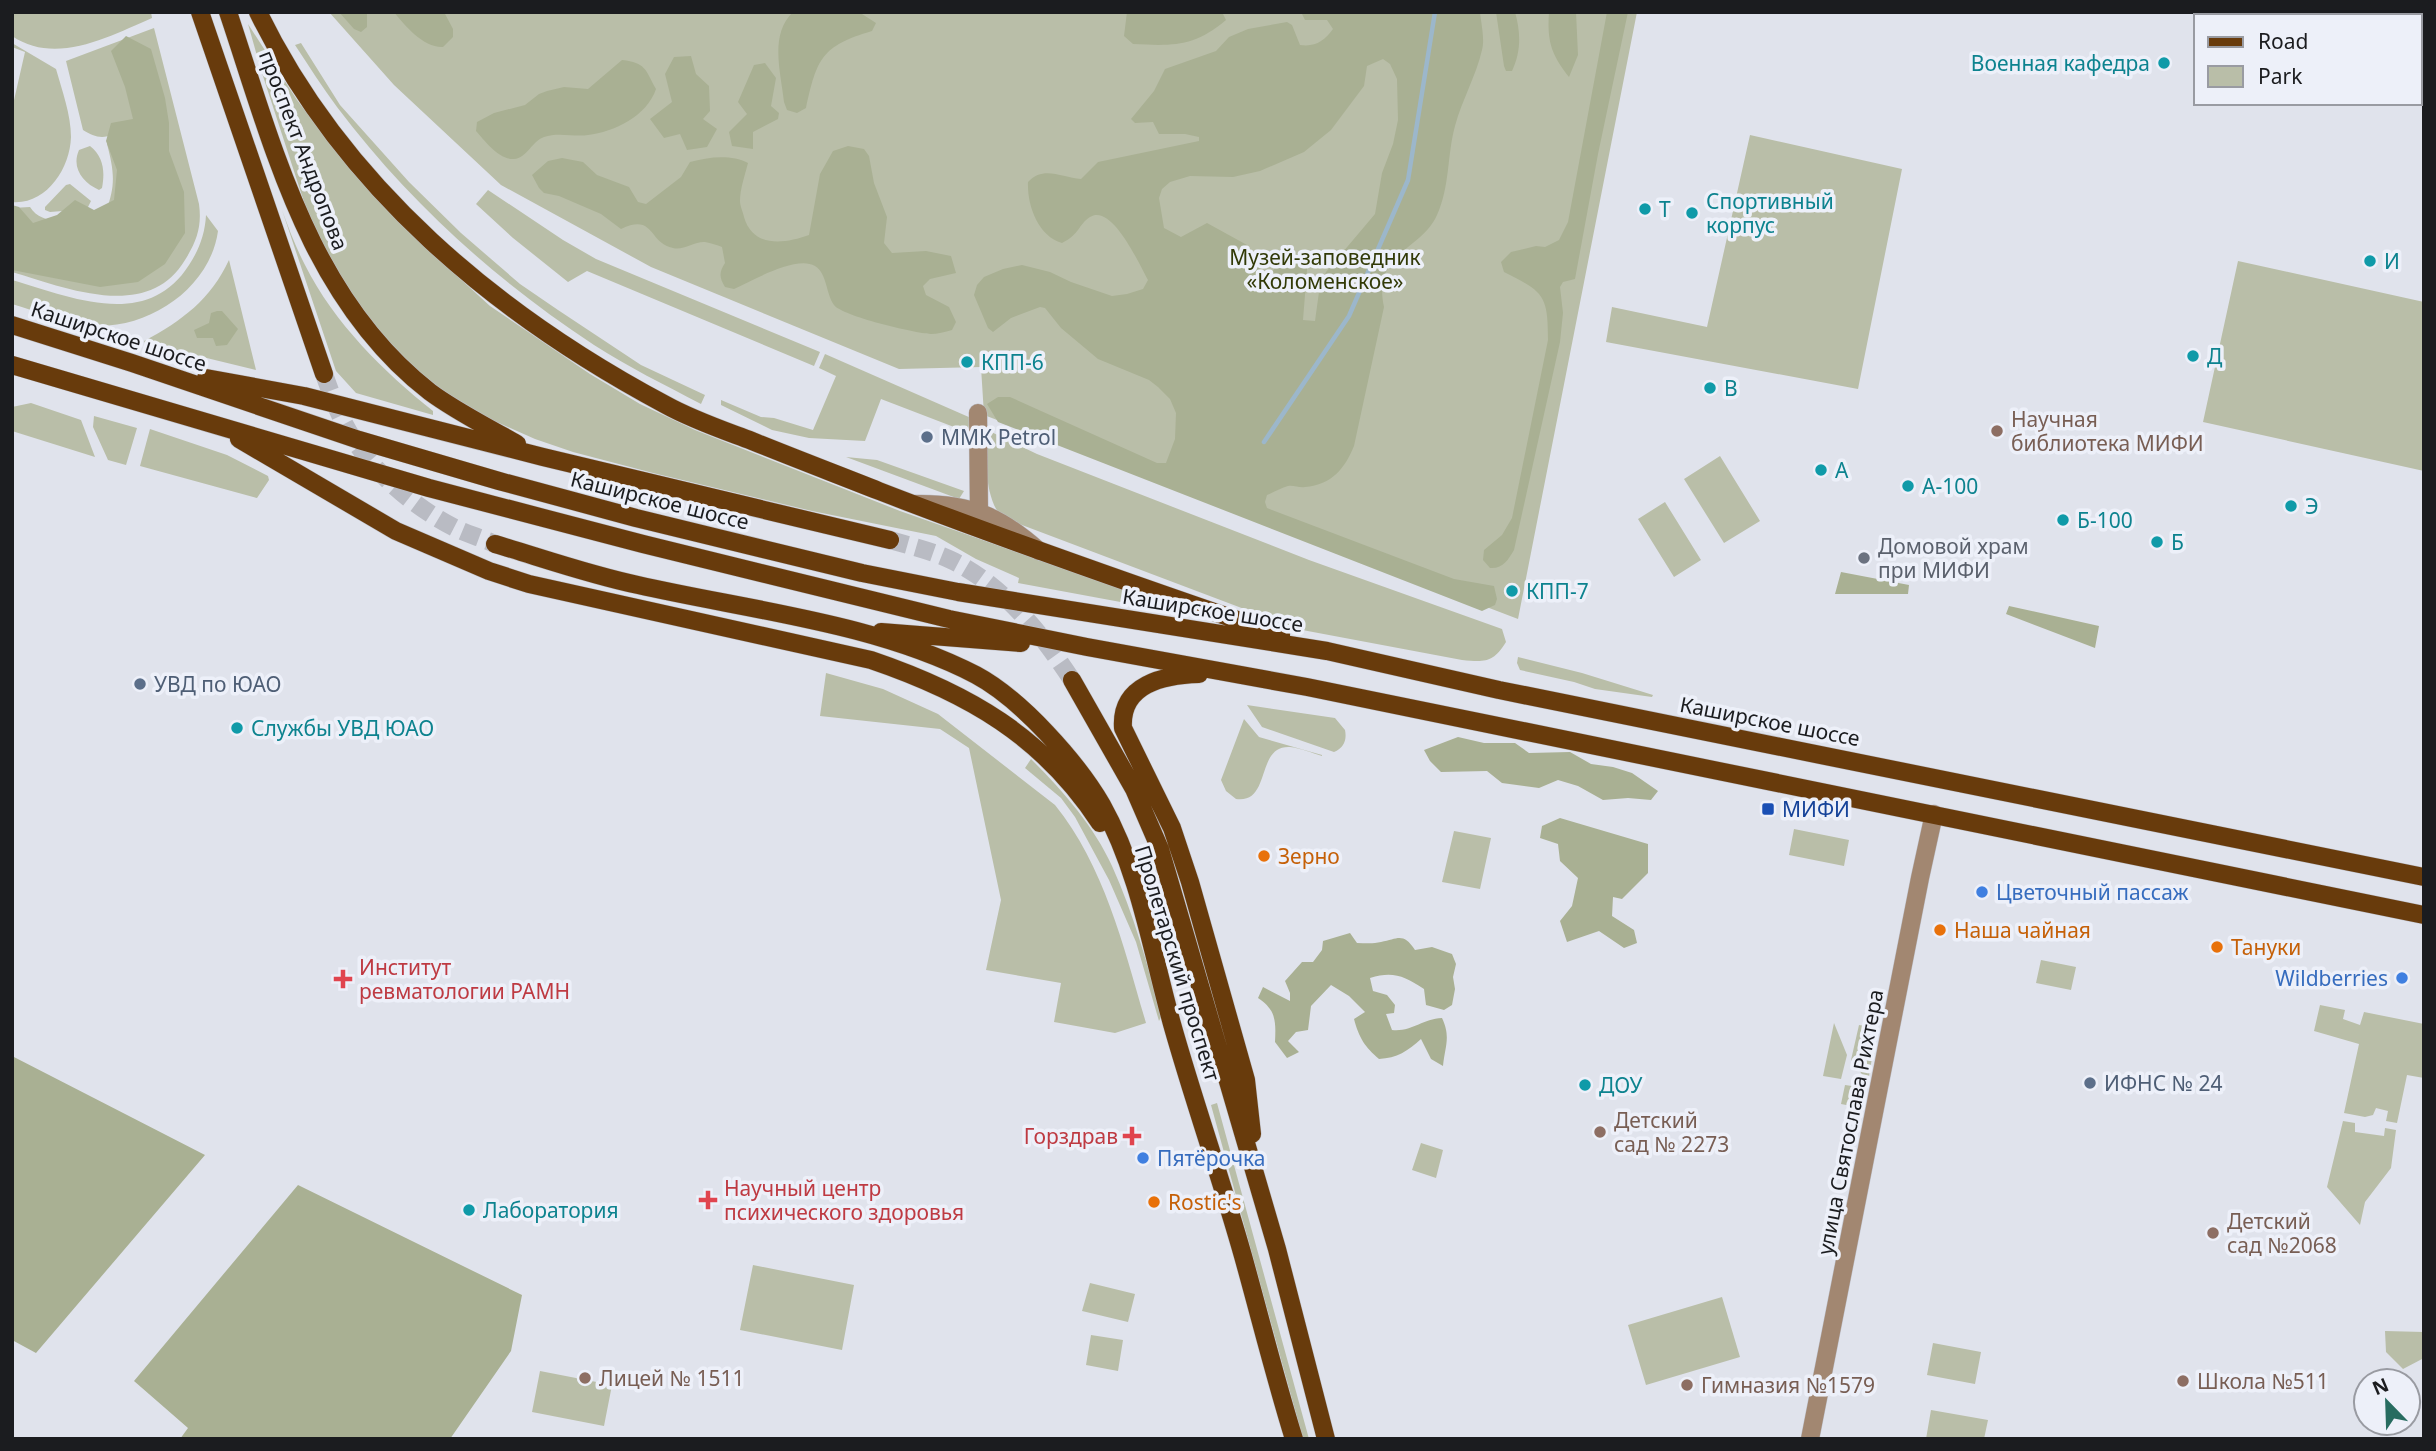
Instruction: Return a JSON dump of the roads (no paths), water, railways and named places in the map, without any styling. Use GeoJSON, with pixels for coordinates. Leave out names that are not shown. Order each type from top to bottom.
{"type":"FeatureCollection","features":[{"type":"Feature","properties":{"kind":"main road"},"geometry":{"type":"LineString","coordinates":[[200,12],[324,374]]}},
{"type":"Feature","properties":{"kind":"main road","name":"проспект Андропова"},"geometry":{"type":"LineString","coordinates":[[228,12],[277,157],[304,226],[335,286],[353,312],[376,340],[430,392],[539,456]]}},
{"type":"Feature","properties":{"kind":"main road"},"geometry":{"type":"LineString","coordinates":[[258,12],[302,92],[346,151],[398,212],[458,267],[607,372],[668,407],[914,504],[1039,551],[1327,651]]}},
{"type":"Feature","properties":{"kind":"main road","name":"Каширское шоссе"},"geometry":{"type":"LineString","coordinates":[[12,325],[359,440],[499,481],[636,518],[862,573],[958,592],[1327,651],[1499,690],[2424,877]]}},
{"type":"Feature","properties":{"kind":"main road"},"geometry":{"type":"LineString","coordinates":[[12,365],[429,488],[949,619],[1934,814],[2424,915]]}},
{"type":"Feature","properties":{"kind":"main road","name":"Каширское шоссе"},"geometry":{"type":"LineString","coordinates":[[137,365],[304,396],[539,456],[890,540]]}},
{"type":"Feature","properties":{"kind":"main road"},"geometry":{"type":"LineString","coordinates":[[215,426],[396,531],[489,571],[529,584],[872,660],[958,694],[1007,724],[1045,758],[1091,810],[1126,864]]}},
{"type":"Feature","properties":{"kind":"main road"},"geometry":{"type":"LineString","coordinates":[[495,544],[634,585],[851,630],[1087,647]]}},
{"type":"Feature","properties":{"kind":"main road","name":"Пролетарский проспект"},"geometry":{"type":"LineString","coordinates":[[851,630],[935,656],[979,677],[1019,704],[1087,781],[1107,816],[1141,904],[1172,1023],[1294,1439]]}},
{"type":"Feature","properties":{"kind":"main road"},"geometry":{"type":"LineString","coordinates":[[1227,673],[1156,679],[1129,700],[1122,716],[1127,739],[1172,828],[1194,895],[1246,1080],[1257,1179]]}},
{"type":"Feature","properties":{"kind":"main road","name":"Пролетарский проспект"},"geometry":{"type":"LineString","coordinates":[[1072,680],[1134,789],[1160,849],[1257,1179],[1326,1439]]}},
{"type":"Feature","properties":{"kind":"street"},"geometry":{"type":"LineString","coordinates":[[978,413],[979,513]]}},
{"type":"Feature","properties":{"kind":"street"},"geometry":{"type":"LineString","coordinates":[[914,504],[946,503],[979,513],[1016,531],[1039,551]]}},
{"type":"Feature","properties":{"kind":"street","name":"улица Святослава Рихтера"},"geometry":{"type":"LineString","coordinates":[[1811,1439],[1934,814]]}},
{"type":"Feature","properties":{"kind":"waterway"},"geometry":{"type":"LineString","coordinates":[[1264,442],[1349,316],[1408,180],[1435,12]]}},
{"type":"Feature","properties":{"kind":"tunnel"},"geometry":{"type":"LineString","coordinates":[[324,374],[349,433],[388,480],[437,518],[495,544]]}},
{"type":"Feature","properties":{"kind":"tunnel"},"geometry":{"type":"LineString","coordinates":[[890,540],[944,557],[970,570],[987,583],[1034,628],[1072,680]]}},
{"type":"Feature","properties":{"kind":"place","name":"Военная кафедра"},"geometry":{"type":"Point","coordinates":[2164,63]}},
{"type":"Feature","properties":{"kind":"place","name":"Т"},"geometry":{"type":"Point","coordinates":[1645,209]}},
{"type":"Feature","properties":{"kind":"place","name":"Спортивный корпус"},"geometry":{"type":"Point","coordinates":[1692,213]}},
{"type":"Feature","properties":{"kind":"place","name":"И"},"geometry":{"type":"Point","coordinates":[2370,261]}},
{"type":"Feature","properties":{"kind":"place","name":"Д"},"geometry":{"type":"Point","coordinates":[2193,356]}},
{"type":"Feature","properties":{"kind":"place","name":"КПП-6"},"geometry":{"type":"Point","coordinates":[967,362]}},
{"type":"Feature","properties":{"kind":"place","name":"В"},"geometry":{"type":"Point","coordinates":[1710,388]}},
{"type":"Feature","properties":{"kind":"place","name":"Научная библиотека МИФИ"},"geometry":{"type":"Point","coordinates":[1997,431]}},
{"type":"Feature","properties":{"kind":"place","name":"ММК Petrol"},"geometry":{"type":"Point","coordinates":[927,437]}},
{"type":"Feature","properties":{"kind":"place","name":"А"},"geometry":{"type":"Point","coordinates":[1821,470]}},
{"type":"Feature","properties":{"kind":"place","name":"А-100"},"geometry":{"type":"Point","coordinates":[1908,486]}},
{"type":"Feature","properties":{"kind":"place","name":"Э"},"geometry":{"type":"Point","coordinates":[2291,506]}},
{"type":"Feature","properties":{"kind":"place","name":"Б-100"},"geometry":{"type":"Point","coordinates":[2063,520]}},
{"type":"Feature","properties":{"kind":"place","name":"Б"},"geometry":{"type":"Point","coordinates":[2157,542]}},
{"type":"Feature","properties":{"kind":"place","name":"Домовой храм при МИФИ"},"geometry":{"type":"Point","coordinates":[1864,558]}},
{"type":"Feature","properties":{"kind":"place","name":"КПП-7"},"geometry":{"type":"Point","coordinates":[1512,591]}},
{"type":"Feature","properties":{"kind":"place","name":"УВД по ЮАО"},"geometry":{"type":"Point","coordinates":[140,684]}},
{"type":"Feature","properties":{"kind":"place","name":"Службы УВД ЮАО"},"geometry":{"type":"Point","coordinates":[237,728]}},
{"type":"Feature","properties":{"kind":"place","name":"МИФИ"},"geometry":{"type":"Point","coordinates":[1768,809]}},
{"type":"Feature","properties":{"kind":"place","name":"Зерно"},"geometry":{"type":"Point","coordinates":[1264,856]}},
{"type":"Feature","properties":{"kind":"place","name":"Цветочный пассаж"},"geometry":{"type":"Point","coordinates":[1982,892]}},
{"type":"Feature","properties":{"kind":"place","name":"Наша чайная"},"geometry":{"type":"Point","coordinates":[1940,930]}},
{"type":"Feature","properties":{"kind":"place","name":"Тануки"},"geometry":{"type":"Point","coordinates":[2217,947]}},
{"type":"Feature","properties":{"kind":"place","name":"Wildberries"},"geometry":{"type":"Point","coordinates":[2402,978]}},
{"type":"Feature","properties":{"kind":"place","name":"Институт ревматологии РАМН"},"geometry":{"type":"Point","coordinates":[343,979]}},
{"type":"Feature","properties":{"kind":"place","name":"ИФНС № 24"},"geometry":{"type":"Point","coordinates":[2090,1083]}},
{"type":"Feature","properties":{"kind":"place","name":"ДОУ"},"geometry":{"type":"Point","coordinates":[1585,1085]}},
{"type":"Feature","properties":{"kind":"place","name":"Детский сад № 2273"},"geometry":{"type":"Point","coordinates":[1600,1132]}},
{"type":"Feature","properties":{"kind":"place","name":"Горздрав"},"geometry":{"type":"Point","coordinates":[1132,1136]}},
{"type":"Feature","properties":{"kind":"place","name":"Пятёрочка"},"geometry":{"type":"Point","coordinates":[1143,1158]}},
{"type":"Feature","properties":{"kind":"place","name":"Научный центр психического здоровья"},"geometry":{"type":"Point","coordinates":[708,1200]}},
{"type":"Feature","properties":{"kind":"place","name":"Rostic's"},"geometry":{"type":"Point","coordinates":[1154,1202]}},
{"type":"Feature","properties":{"kind":"place","name":"Лаборатория"},"geometry":{"type":"Point","coordinates":[469,1210]}},
{"type":"Feature","properties":{"kind":"place","name":"Детский сад №2068"},"geometry":{"type":"Point","coordinates":[2213,1233]}},
{"type":"Feature","properties":{"kind":"place","name":"Лицей № 1511"},"geometry":{"type":"Point","coordinates":[585,1378]}},
{"type":"Feature","properties":{"kind":"place","name":"Школа №511"},"geometry":{"type":"Point","coordinates":[2183,1381]}},
{"type":"Feature","properties":{"kind":"place","name":"Гимназия №1579"},"geometry":{"type":"Point","coordinates":[1687,1385]}},
{"type":"Feature","properties":{"kind":"park label","name":"Музей-заповедник «Коломенское»"},"geometry":{"type":"Point","coordinates":[1325,269]}}]}
